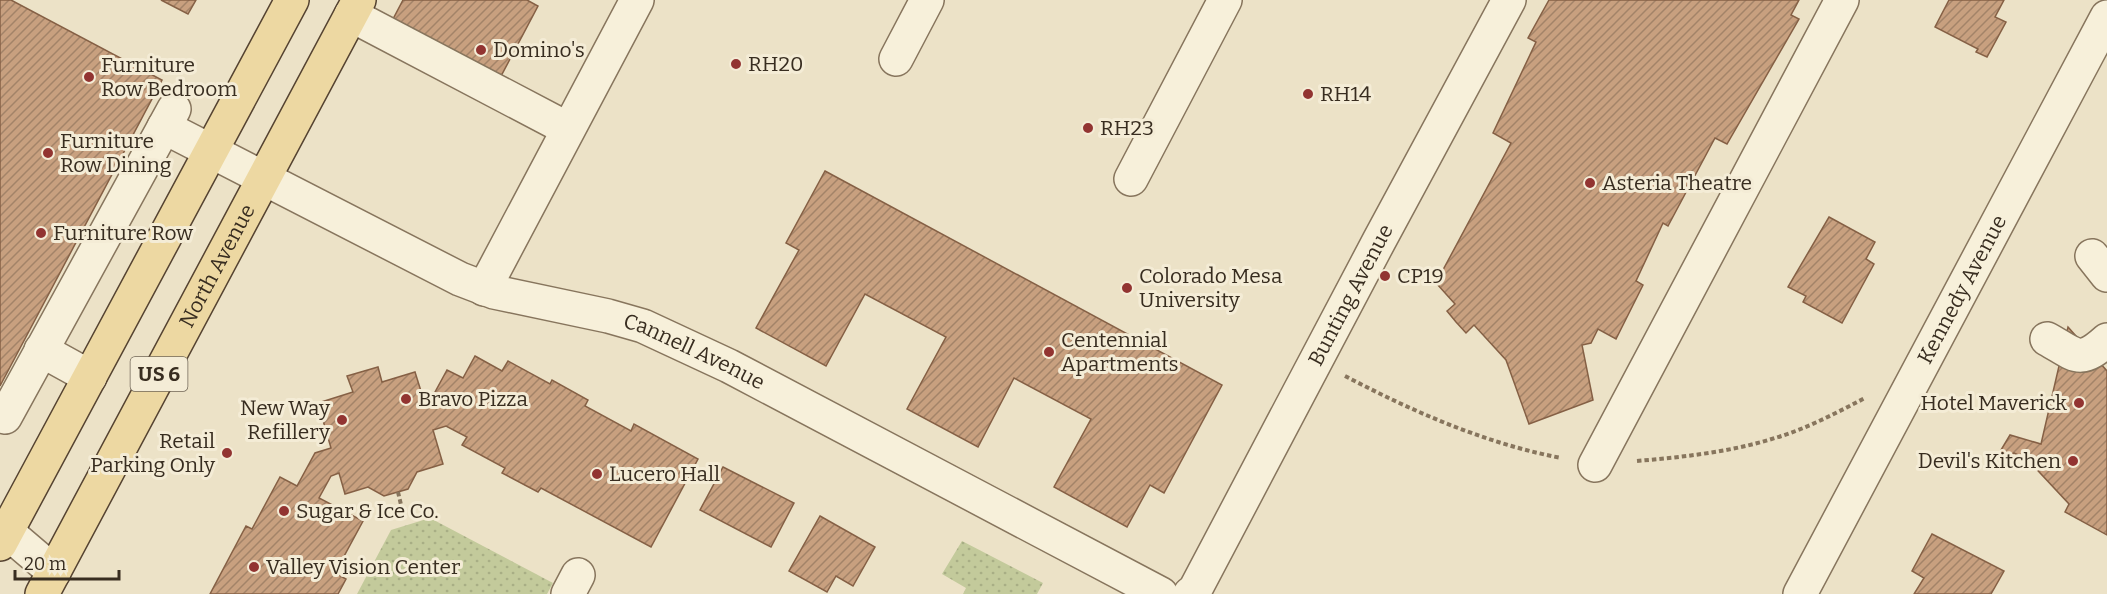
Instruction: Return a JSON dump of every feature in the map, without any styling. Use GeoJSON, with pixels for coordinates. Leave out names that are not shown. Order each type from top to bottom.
{"type":"FeatureCollection","features":[{"type":"Feature","properties":{"kind":"main road","name":"US 6"},"geometry":{"type":"LineString","coordinates":[[2,534],[90,377],[292,0]]}},
{"type":"Feature","properties":{"kind":"main road","name":"North Avenue"},"geometry":{"type":"LineString","coordinates":[[48,583],[355,7]]}},
{"type":"Feature","properties":{"kind":"street"},"geometry":{"type":"LineString","coordinates":[[484,289],[637,0]]}},
{"type":"Feature","properties":{"kind":"street"},"geometry":{"type":"LineString","coordinates":[[896,58],[927,0]]}},
{"type":"Feature","properties":{"kind":"street"},"geometry":{"type":"LineString","coordinates":[[1131,179],[1225,0]]}},
{"type":"Feature","properties":{"kind":"street","name":"Bunting Avenue"},"geometry":{"type":"LineString","coordinates":[[1192,592],[1509,0]]}},
{"type":"Feature","properties":{"kind":"street"},"geometry":{"type":"LineString","coordinates":[[1595,465],[1842,0]]}},
{"type":"Feature","properties":{"kind":"street"},"geometry":{"type":"LineString","coordinates":[[355,7],[568,129]]}},
{"type":"Feature","properties":{"kind":"street","name":"Kennedy Avenue"},"geometry":{"type":"LineString","coordinates":[[1800,594],[2107,17]]}},
{"type":"Feature","properties":{"kind":"street","name":"Cannell Avenue"},"geometry":{"type":"LineString","coordinates":[[41,350],[169,118],[212,150],[460,279],[494,292],[608,316],[643,326],[676,340],[1161,594]]}},
{"type":"Feature","properties":{"kind":"street"},"geometry":{"type":"LineString","coordinates":[[2047,339],[2078,355],[2085,356],[2093,353],[2107,340]]}},
{"type":"Feature","properties":{"kind":"street"},"geometry":{"type":"LineString","coordinates":[[0,414],[5,417],[41,350],[90,377]]}},
{"type":"Feature","properties":{"kind":"street"},"geometry":{"type":"LineString","coordinates":[[2,534],[48,583]]}},
{"type":"Feature","properties":{"kind":"path"},"geometry":{"type":"LineString","coordinates":[[398,492],[402,509]]}},
{"type":"Feature","properties":{"kind":"green space"},"geometry":{"type":"Polygon","coordinates":[[[430,518],[553,583],[547,594],[357,594],[391,530],[430,518]]]}},
{"type":"Feature","properties":{"kind":"green space"},"geometry":{"type":"Polygon","coordinates":[[[962,541],[1043,583],[1037,594],[963,594],[966,588],[942,574],[962,541]]]}},
{"type":"Feature","properties":{"kind":"building","name":"Furniture Row"},"geometry":{"type":"Polygon","coordinates":[[[0,0],[11,0],[162,80],[0,386],[0,0]]]}},
{"type":"Feature","properties":{"kind":"building"},"geometry":{"type":"Polygon","coordinates":[[[161,0],[196,0],[188,14],[161,0]]]}},
{"type":"Feature","properties":{"kind":"building","name":"Domino's"},"geometry":{"type":"Polygon","coordinates":[[[403,0],[527,0],[538,6],[500,78],[392,21],[403,0]]]}},
{"type":"Feature","properties":{"kind":"building","name":"Asteria Theatre"},"geometry":{"type":"Polygon","coordinates":[[[1549,0],[1799,0],[1791,15],[1799,19],[1727,144],[1715,138],[1668,226],[1663,223],[1636,281],[1643,285],[1616,339],[1598,329],[1591,343],[1582,345],[1593,400],[1529,424],[1506,360],[1474,325],[1466,333],[1456,322],[1447,311],[1455,304],[1436,283],[1511,143],[1493,133],[1536,42],[1528,38],[1549,0]]]}},
{"type":"Feature","properties":{"kind":"building"},"geometry":{"type":"Polygon","coordinates":[[[1949,0],[2004,0],[1995,17],[2006,22],[1987,57],[1976,52],[1978,49],[1935,27],[1949,0]]]}},
{"type":"Feature","properties":{"kind":"building","name":"Centennial Apartments"},"geometry":{"type":"Polygon","coordinates":[[[825,171],[1222,385],[1164,493],[1150,485],[1127,527],[1054,487],[1091,419],[1014,378],[978,447],[907,409],[946,337],[865,294],[826,366],[756,328],[799,250],[786,243],[825,171]]]}},
{"type":"Feature","properties":{"kind":"building"},"geometry":{"type":"Polygon","coordinates":[[[1829,217],[1875,242],[1866,259],[1874,264],[1842,323],[1803,302],[1806,296],[1788,287],[1829,217]]]}},
{"type":"Feature","properties":{"kind":"building","name":"Hotel Maverick"},"geometry":{"type":"Polygon","coordinates":[[[2068,327],[2107,371],[2107,535],[2065,512],[2069,504],[2027,459],[2014,453],[2009,461],[1998,455],[2010,435],[2041,444],[2068,327]]]}},
{"type":"Feature","properties":{"kind":"building","name":"Lucero Hall"},"geometry":{"type":"Polygon","coordinates":[[[475,356],[502,371],[508,361],[550,384],[552,380],[588,400],[585,406],[631,431],[634,424],[698,459],[651,547],[541,488],[538,492],[502,473],[505,468],[462,445],[467,437],[446,426],[433,430],[443,464],[417,472],[408,489],[384,496],[368,487],[345,494],[339,473],[331,476],[319,498],[363,521],[335,573],[346,579],[338,594],[210,594],[246,526],[252,529],[280,477],[297,486],[315,453],[331,448],[318,403],[353,392],[347,376],[378,367],[382,382],[415,372],[425,404],[429,403],[447,370],[463,378],[475,356]]]}},
{"type":"Feature","properties":{"kind":"building"},"geometry":{"type":"Polygon","coordinates":[[[723,467],[794,503],[771,547],[700,510],[723,467]]]}},
{"type":"Feature","properties":{"kind":"building"},"geometry":{"type":"Polygon","coordinates":[[[820,516],[875,547],[853,586],[836,576],[827,592],[789,571],[820,516]]]}},
{"type":"Feature","properties":{"kind":"building"},"geometry":{"type":"Polygon","coordinates":[[[1932,534],[2004,571],[1991,594],[1914,594],[1924,578],[1912,571],[1932,534]]]}},
{"type":"Feature","properties":{"kind":"place","name":"Domino's"},"geometry":{"type":"Point","coordinates":[481,50]}},
{"type":"Feature","properties":{"kind":"place","name":"RH20"},"geometry":{"type":"Point","coordinates":[736,64]}},
{"type":"Feature","properties":{"kind":"place","name":"Furniture Row Bedroom"},"geometry":{"type":"Point","coordinates":[89,77]}},
{"type":"Feature","properties":{"kind":"place","name":"RH14"},"geometry":{"type":"Point","coordinates":[1308,94]}},
{"type":"Feature","properties":{"kind":"place","name":"RH23"},"geometry":{"type":"Point","coordinates":[1088,128]}},
{"type":"Feature","properties":{"kind":"place","name":"Furniture Row Dining"},"geometry":{"type":"Point","coordinates":[48,153]}},
{"type":"Feature","properties":{"kind":"place","name":"Asteria Theatre"},"geometry":{"type":"Point","coordinates":[1590,183]}},
{"type":"Feature","properties":{"kind":"place","name":"Furniture Row"},"geometry":{"type":"Point","coordinates":[41,233]}},
{"type":"Feature","properties":{"kind":"place","name":"CP19"},"geometry":{"type":"Point","coordinates":[1385,276]}},
{"type":"Feature","properties":{"kind":"place","name":"Colorado Mesa University"},"geometry":{"type":"Point","coordinates":[1127,288]}},
{"type":"Feature","properties":{"kind":"place","name":"Centennial Apartments"},"geometry":{"type":"Point","coordinates":[1049,352]}},
{"type":"Feature","properties":{"kind":"place","name":"Bravo Pizza"},"geometry":{"type":"Point","coordinates":[406,399]}},
{"type":"Feature","properties":{"kind":"place","name":"Hotel Maverick"},"geometry":{"type":"Point","coordinates":[2079,403]}},
{"type":"Feature","properties":{"kind":"place","name":"New Way Refillery"},"geometry":{"type":"Point","coordinates":[342,420]}},
{"type":"Feature","properties":{"kind":"place","name":"Retail Parking Only"},"geometry":{"type":"Point","coordinates":[227,453]}},
{"type":"Feature","properties":{"kind":"place","name":"Devil's Kitchen"},"geometry":{"type":"Point","coordinates":[2073,461]}},
{"type":"Feature","properties":{"kind":"place","name":"Lucero Hall"},"geometry":{"type":"Point","coordinates":[597,474]}},
{"type":"Feature","properties":{"kind":"place","name":"Sugar & Ice Co."},"geometry":{"type":"Point","coordinates":[284,511]}},
{"type":"Feature","properties":{"kind":"place","name":"Valley Vision Center"},"geometry":{"type":"Point","coordinates":[254,567]}}]}
